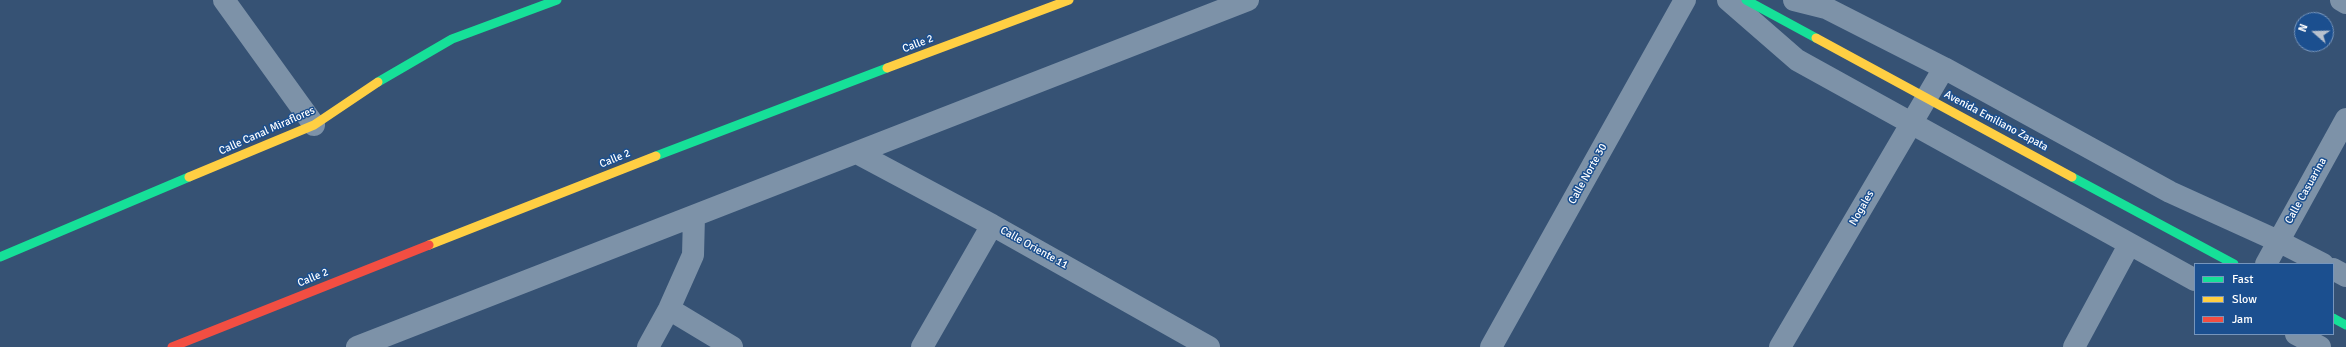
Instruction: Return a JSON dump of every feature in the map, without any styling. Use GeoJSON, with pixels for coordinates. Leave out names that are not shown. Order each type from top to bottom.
{"type":"FeatureCollection","features":[{"type":"Feature","properties":{"kind":"street"},"geometry":{"type":"LineString","coordinates":[[224,0],[314,125]]}},
{"type":"Feature","properties":{"kind":"street","name":"Calle Canal Miraflores"},"geometry":{"type":"LineString","coordinates":[[0,257],[314,125],[394,72],[452,39],[557,0]]}},
{"type":"Feature","properties":{"kind":"street","name":"Calle 2"},"geometry":{"type":"LineString","coordinates":[[172,347],[693,141],[1069,0]]}},
{"type":"Feature","properties":{"kind":"street"},"geometry":{"type":"LineString","coordinates":[[357,347],[1248,0]]}},
{"type":"Feature","properties":{"kind":"street","name":"Calle Norte 30"},"geometry":{"type":"LineString","coordinates":[[1491,347],[1685,0]]}},
{"type":"Feature","properties":{"kind":"street"},"geometry":{"type":"LineString","coordinates":[[1728,0],[1797,60],[2194,279]]}},
{"type":"Feature","properties":{"kind":"street","name":"Avenida Emiliano Zapata"},"geometry":{"type":"LineString","coordinates":[[1746,0],[2232,263]]}},
{"type":"Feature","properties":{"kind":"street"},"geometry":{"type":"LineString","coordinates":[[1794,0],[1826,8],[1944,68],[2170,192],[2278,241],[2321,263]]}},
{"type":"Feature","properties":{"kind":"street"},"geometry":{"type":"LineString","coordinates":[[2341,0],[2346,3]]}},
{"type":"Feature","properties":{"kind":"street","name":"Nogales"},"geometry":{"type":"LineString","coordinates":[[1780,347],[1944,68]]}},
{"type":"Feature","properties":{"kind":"street","name":"Calle Casuarina"},"geometry":{"type":"LineString","coordinates":[[2267,263],[2346,119]]}},
{"type":"Feature","properties":{"kind":"street","name":"Calle Oriente 11"},"geometry":{"type":"LineString","coordinates":[[857,153],[992,225],[1204,346]]}},
{"type":"Feature","properties":{"kind":"street"},"geometry":{"type":"LineString","coordinates":[[648,347],[669,309],[693,255],[694,216]]}},
{"type":"Feature","properties":{"kind":"street"},"geometry":{"type":"LineString","coordinates":[[922,347],[992,225]]}},
{"type":"Feature","properties":{"kind":"street"},"geometry":{"type":"LineString","coordinates":[[2074,347],[2130,245]]}},
{"type":"Feature","properties":{"kind":"street"},"geometry":{"type":"LineString","coordinates":[[2334,270],[2346,276]]}},
{"type":"Feature","properties":{"kind":"street"},"geometry":{"type":"LineString","coordinates":[[669,309],[732,347]]}},
{"type":"Feature","properties":{"kind":"street"},"geometry":{"type":"LineString","coordinates":[[2334,319],[2346,325]]}},
{"type":"Feature","properties":{"kind":"street"},"geometry":{"type":"LineString","coordinates":[[2298,335],[2320,347]]}},
{"type":"Feature","properties":{"kind":"traffic: fast"},"geometry":{"type":"LineString","coordinates":[[378,82],[452,39],[557,0]]}},
{"type":"Feature","properties":{"kind":"traffic: fast"},"geometry":{"type":"LineString","coordinates":[[1746,0],[1816,38]]}},
{"type":"Feature","properties":{"kind":"traffic: fast"},"geometry":{"type":"LineString","coordinates":[[656,156],[887,68]]}},
{"type":"Feature","properties":{"kind":"traffic: fast"},"geometry":{"type":"LineString","coordinates":[[0,257],[189,177]]}},
{"type":"Feature","properties":{"kind":"traffic: fast"},"geometry":{"type":"LineString","coordinates":[[2072,177],[2232,263]]}},
{"type":"Feature","properties":{"kind":"traffic: fast"},"geometry":{"type":"LineString","coordinates":[[2334,319],[2346,325]]}},
{"type":"Feature","properties":{"kind":"traffic: slow"},"geometry":{"type":"LineString","coordinates":[[887,68],[1069,0]]}},
{"type":"Feature","properties":{"kind":"traffic: slow"},"geometry":{"type":"LineString","coordinates":[[1816,38],[2072,177]]}},
{"type":"Feature","properties":{"kind":"traffic: slow"},"geometry":{"type":"LineString","coordinates":[[189,177],[314,125],[378,82]]}},
{"type":"Feature","properties":{"kind":"traffic: slow"},"geometry":{"type":"LineString","coordinates":[[429,245],[656,156]]}},
{"type":"Feature","properties":{"kind":"traffic: jam"},"geometry":{"type":"LineString","coordinates":[[172,347],[429,245]]}}]}
